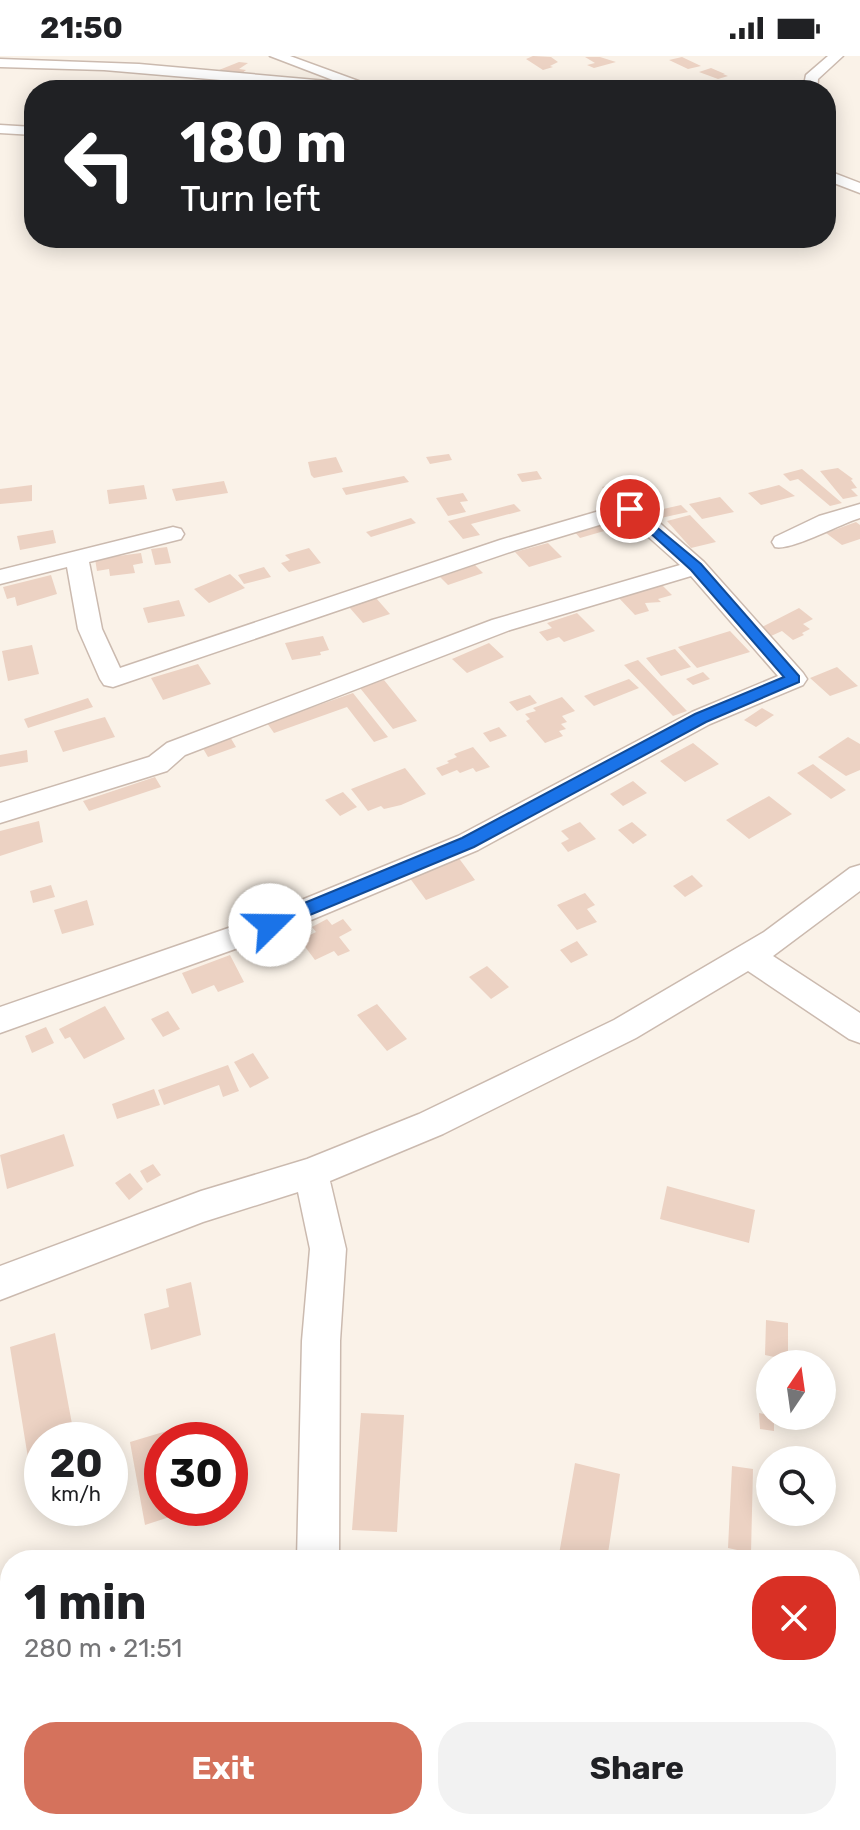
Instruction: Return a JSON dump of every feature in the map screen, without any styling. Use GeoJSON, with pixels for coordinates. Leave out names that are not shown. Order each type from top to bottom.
{"type":"FeatureCollection","features":[{"type":"Feature","properties":{"kind":"street"},"geometry":{"type":"LineString","coordinates":[[277,56],[345,80]]}},
{"type":"Feature","properties":{"kind":"street"},"geometry":{"type":"LineString","coordinates":[[811,80],[836,56]]}},
{"type":"Feature","properties":{"kind":"street"},"geometry":{"type":"LineString","coordinates":[[0,63],[159,75],[299,80]]}},
{"type":"Feature","properties":{"kind":"street"},"geometry":{"type":"LineString","coordinates":[[0,129],[24,130]]}},
{"type":"Feature","properties":{"kind":"street"},"geometry":{"type":"LineString","coordinates":[[836,179],[860,188]]}},
{"type":"Feature","properties":{"kind":"street"},"geometry":{"type":"LineString","coordinates":[[0,1020],[270,925],[468,843],[701,718],[794,679],[696,567],[630,509],[508,545],[113,679],[90,629],[77,558]]}},
{"type":"Feature","properties":{"kind":"street"},"geometry":{"type":"LineString","coordinates":[[783,542],[827,521],[860,511]]}},
{"type":"Feature","properties":{"kind":"street"},"geometry":{"type":"LineString","coordinates":[[0,577],[173,534]]}},
{"type":"Feature","properties":{"kind":"street"},"geometry":{"type":"LineString","coordinates":[[0,813],[158,764],[176,749],[501,625],[696,567]]}},
{"type":"Feature","properties":{"kind":"street"},"geometry":{"type":"LineString","coordinates":[[0,1283],[201,1207],[311,1173],[431,1124],[625,1029],[749,956],[860,876]]}},
{"type":"Feature","properties":{"kind":"street"},"geometry":{"type":"LineString","coordinates":[[749,956],[860,1030]]}},
{"type":"Feature","properties":{"kind":"street"},"geometry":{"type":"LineString","coordinates":[[311,1173],[328,1249],[321,1341],[318,1550]]}},
{"type":"Feature","properties":{"kind":"building"},"geometry":{"type":"Polygon","coordinates":[[[533,56],[551,57],[558,62],[543,70],[526,59],[533,56]]]}},
{"type":"Feature","properties":{"kind":"building"},"geometry":{"type":"Polygon","coordinates":[[[585,57],[616,62],[594,68],[587,65],[595,63],[585,57]]]}},
{"type":"Feature","properties":{"kind":"building"},"geometry":{"type":"Polygon","coordinates":[[[682,57],[701,66],[688,69],[669,60],[682,57]]]}},
{"type":"Feature","properties":{"kind":"building"},"geometry":{"type":"Polygon","coordinates":[[[239,62],[248,63],[239,69],[246,70],[241,74],[219,70],[239,62]]]}},
{"type":"Feature","properties":{"kind":"building"},"geometry":{"type":"Polygon","coordinates":[[[711,68],[728,76],[718,79],[699,72],[711,68]]]}},
{"type":"Feature","properties":{"kind":"building"},"geometry":{"type":"Polygon","coordinates":[[[449,454],[452,460],[430,464],[426,457],[449,454]]]}},
{"type":"Feature","properties":{"kind":"building"},"geometry":{"type":"Polygon","coordinates":[[[336,457],[343,472],[314,478],[311,475],[308,462],[336,457]]]}},
{"type":"Feature","properties":{"kind":"building"},"geometry":{"type":"Polygon","coordinates":[[[838,468],[853,479],[857,488],[851,489],[858,496],[843,499],[820,471],[838,468]]]}},
{"type":"Feature","properties":{"kind":"building"},"geometry":{"type":"Polygon","coordinates":[[[802,469],[842,503],[830,506],[798,479],[790,481],[783,474],[802,469]]]}},
{"type":"Feature","properties":{"kind":"building"},"geometry":{"type":"Polygon","coordinates":[[[537,471],[542,479],[522,482],[517,474],[537,471]]]}},
{"type":"Feature","properties":{"kind":"building"},"geometry":{"type":"Polygon","coordinates":[[[404,476],[409,482],[346,495],[342,488],[404,476]]]}},
{"type":"Feature","properties":{"kind":"building"},"geometry":{"type":"Polygon","coordinates":[[[224,481],[228,493],[176,501],[172,489],[224,481]]]}},
{"type":"Feature","properties":{"kind":"building"},"geometry":{"type":"Polygon","coordinates":[[[615,484],[627,498],[613,501],[602,487],[615,484]]]}},
{"type":"Feature","properties":{"kind":"building"},"geometry":{"type":"Polygon","coordinates":[[[32,485],[32,501],[0,504],[0,489],[32,485]]]}},
{"type":"Feature","properties":{"kind":"building"},"geometry":{"type":"Polygon","coordinates":[[[144,485],[147,499],[109,504],[107,490],[144,485]]]}},
{"type":"Feature","properties":{"kind":"building"},"geometry":{"type":"Polygon","coordinates":[[[779,485],[795,496],[761,505],[748,493],[779,485]]]}},
{"type":"Feature","properties":{"kind":"building"},"geometry":{"type":"Polygon","coordinates":[[[463,493],[468,501],[460,502],[466,512],[448,516],[436,498],[463,493]]]}},
{"type":"Feature","properties":{"kind":"building"},"geometry":{"type":"Polygon","coordinates":[[[720,497],[734,512],[702,519],[689,504],[720,497]]]}},
{"type":"Feature","properties":{"kind":"building"},"geometry":{"type":"Polygon","coordinates":[[[514,504],[521,511],[471,524],[480,535],[463,539],[448,521],[514,504]]]}},
{"type":"Feature","properties":{"kind":"building"},"geometry":{"type":"Polygon","coordinates":[[[681,505],[688,512],[656,519],[650,512],[681,505]]]}},
{"type":"Feature","properties":{"kind":"building"},"geometry":{"type":"Polygon","coordinates":[[[690,515],[716,542],[691,548],[667,521],[690,515]]]}},
{"type":"Feature","properties":{"kind":"building"},"geometry":{"type":"Polygon","coordinates":[[[624,516],[632,523],[580,538],[573,530],[624,516]]]}},
{"type":"Feature","properties":{"kind":"building"},"geometry":{"type":"Polygon","coordinates":[[[411,518],[416,523],[371,537],[366,532],[411,518]]]}},
{"type":"Feature","properties":{"kind":"building"},"geometry":{"type":"Polygon","coordinates":[[[856,522],[860,525],[860,539],[842,545],[826,533],[856,522]]]}},
{"type":"Feature","properties":{"kind":"building"},"geometry":{"type":"Polygon","coordinates":[[[53,530],[56,543],[20,550],[17,536],[53,530]]]}},
{"type":"Feature","properties":{"kind":"building"},"geometry":{"type":"Polygon","coordinates":[[[548,543],[562,557],[529,567],[515,552],[548,543]]]}},
{"type":"Feature","properties":{"kind":"building"},"geometry":{"type":"Polygon","coordinates":[[[167,547],[171,563],[155,565],[151,549],[167,547]]]}},
{"type":"Feature","properties":{"kind":"building"},"geometry":{"type":"Polygon","coordinates":[[[309,548],[321,563],[289,572],[281,563],[290,560],[285,555],[309,548]]]}},
{"type":"Feature","properties":{"kind":"building"},"geometry":{"type":"Polygon","coordinates":[[[141,553],[143,563],[133,565],[135,573],[110,576],[109,569],[97,571],[95,559],[141,553]]]}},
{"type":"Feature","properties":{"kind":"building"},"geometry":{"type":"Polygon","coordinates":[[[475,565],[483,573],[448,585],[440,577],[475,565]]]}},
{"type":"Feature","properties":{"kind":"building"},"geometry":{"type":"Polygon","coordinates":[[[264,567],[271,577],[244,584],[238,575],[264,567]]]}},
{"type":"Feature","properties":{"kind":"building"},"geometry":{"type":"Polygon","coordinates":[[[230,574],[245,588],[209,603],[194,589],[230,574]]]}},
{"type":"Feature","properties":{"kind":"building"},"geometry":{"type":"Polygon","coordinates":[[[51,575],[57,594],[17,606],[15,597],[7,599],[3,587],[51,575]]]}},
{"type":"Feature","properties":{"kind":"building"},"geometry":{"type":"Polygon","coordinates":[[[659,582],[672,595],[658,599],[661,602],[645,603],[649,611],[635,615],[618,597],[659,582]]]}},
{"type":"Feature","properties":{"kind":"building"},"geometry":{"type":"Polygon","coordinates":[[[376,598],[390,614],[363,623],[349,607],[376,598]]]}},
{"type":"Feature","properties":{"kind":"building"},"geometry":{"type":"Polygon","coordinates":[[[179,600],[185,616],[148,623],[143,608],[179,600]]]}},
{"type":"Feature","properties":{"kind":"building"},"geometry":{"type":"Polygon","coordinates":[[[799,608],[813,619],[803,624],[810,629],[802,633],[804,635],[793,640],[782,631],[771,636],[760,628],[799,608]]]}},
{"type":"Feature","properties":{"kind":"building"},"geometry":{"type":"Polygon","coordinates":[[[577,613],[595,631],[564,642],[559,637],[547,641],[539,632],[552,628],[547,623],[577,613]]]}},
{"type":"Feature","properties":{"kind":"building"},"geometry":{"type":"Polygon","coordinates":[[[730,631],[750,652],[697,668],[678,647],[730,631]]]}},
{"type":"Feature","properties":{"kind":"building"},"geometry":{"type":"Polygon","coordinates":[[[323,636],[329,650],[320,652],[321,655],[292,660],[285,643],[323,636]]]}},
{"type":"Feature","properties":{"kind":"building"},"geometry":{"type":"Polygon","coordinates":[[[489,643],[504,657],[467,673],[452,659],[489,643]]]}},
{"type":"Feature","properties":{"kind":"building"},"geometry":{"type":"Polygon","coordinates":[[[32,645],[39,674],[8,681],[2,651],[32,645]]]}},
{"type":"Feature","properties":{"kind":"building"},"geometry":{"type":"Polygon","coordinates":[[[675,649],[691,667],[661,676],[646,658],[675,649]]]}},
{"type":"Feature","properties":{"kind":"building"},"geometry":{"type":"Polygon","coordinates":[[[638,660],[687,711],[673,716],[624,665],[638,660]]]}},
{"type":"Feature","properties":{"kind":"building"},"geometry":{"type":"Polygon","coordinates":[[[198,664],[211,684],[163,700],[151,678],[198,664]]]}},
{"type":"Feature","properties":{"kind":"building"},"geometry":{"type":"Polygon","coordinates":[[[837,667],[858,686],[830,696],[810,678],[837,667]]]}},
{"type":"Feature","properties":{"kind":"building"},"geometry":{"type":"Polygon","coordinates":[[[703,672],[710,679],[693,685],[686,679],[703,672]]]}},
{"type":"Feature","properties":{"kind":"building"},"geometry":{"type":"Polygon","coordinates":[[[629,679],[639,688],[594,706],[584,696],[629,679]]]}},
{"type":"Feature","properties":{"kind":"building"},"geometry":{"type":"Polygon","coordinates":[[[384,680],[417,721],[393,729],[360,688],[384,680]]]}},
{"type":"Feature","properties":{"kind":"building"},"geometry":{"type":"Polygon","coordinates":[[[353,693],[388,737],[374,742],[347,707],[274,733],[267,723],[353,693]]]}},
{"type":"Feature","properties":{"kind":"building"},"geometry":{"type":"Polygon","coordinates":[[[530,695],[537,703],[517,711],[509,702],[530,695]]]}},
{"type":"Feature","properties":{"kind":"building"},"geometry":{"type":"Polygon","coordinates":[[[562,697],[575,711],[562,716],[567,722],[561,724],[566,729],[559,731],[563,736],[545,743],[526,721],[530,719],[525,714],[562,697]]]}},
{"type":"Feature","properties":{"kind":"building"},"geometry":{"type":"Polygon","coordinates":[[[88,698],[93,707],[28,728],[24,719],[88,698]]]}},
{"type":"Feature","properties":{"kind":"building"},"geometry":{"type":"Polygon","coordinates":[[[762,708],[774,715],[756,727],[744,720],[762,708]]]}},
{"type":"Feature","properties":{"kind":"building"},"geometry":{"type":"Polygon","coordinates":[[[105,717],[115,737],[63,752],[54,731],[105,717]]]}},
{"type":"Feature","properties":{"kind":"building"},"geometry":{"type":"Polygon","coordinates":[[[499,727],[507,736],[490,742],[483,733],[499,727]]]}},
{"type":"Feature","properties":{"kind":"building"},"geometry":{"type":"Polygon","coordinates":[[[229,735],[236,747],[208,757],[201,745],[229,735]]]}},
{"type":"Feature","properties":{"kind":"building"},"geometry":{"type":"Polygon","coordinates":[[[848,737],[860,744],[860,770],[846,776],[818,757],[848,737]]]}},
{"type":"Feature","properties":{"kind":"building"},"geometry":{"type":"Polygon","coordinates":[[[693,743],[719,764],[685,782],[660,761],[693,743]]]}},
{"type":"Feature","properties":{"kind":"building"},"geometry":{"type":"Polygon","coordinates":[[[473,747],[490,767],[476,772],[473,768],[460,773],[457,770],[442,776],[436,768],[457,757],[454,754],[473,747]]]}},
{"type":"Feature","properties":{"kind":"building"},"geometry":{"type":"Polygon","coordinates":[[[27,750],[28,762],[0,767],[0,755],[27,750]]]}},
{"type":"Feature","properties":{"kind":"building"},"geometry":{"type":"Polygon","coordinates":[[[813,764],[846,790],[831,799],[797,773],[813,764]]]}},
{"type":"Feature","properties":{"kind":"building"},"geometry":{"type":"Polygon","coordinates":[[[405,768],[426,794],[401,805],[384,809],[381,806],[368,811],[351,789],[405,768]]]}},
{"type":"Feature","properties":{"kind":"building"},"geometry":{"type":"Polygon","coordinates":[[[155,777],[161,787],[89,811],[83,801],[155,777]]]}},
{"type":"Feature","properties":{"kind":"building"},"geometry":{"type":"Polygon","coordinates":[[[633,781],[647,793],[623,806],[610,794],[633,781]]]}},
{"type":"Feature","properties":{"kind":"building"},"geometry":{"type":"Polygon","coordinates":[[[343,792],[357,807],[340,816],[325,800],[343,792]]]}},
{"type":"Feature","properties":{"kind":"building"},"geometry":{"type":"Polygon","coordinates":[[[769,796],[792,814],[749,839],[726,820],[769,796]]]}},
{"type":"Feature","properties":{"kind":"building"},"geometry":{"type":"Polygon","coordinates":[[[39,821],[43,842],[0,856],[0,831],[39,821]]]}},
{"type":"Feature","properties":{"kind":"building"},"geometry":{"type":"Polygon","coordinates":[[[580,822],[596,839],[568,852],[561,843],[569,839],[561,831],[580,822]]]}},
{"type":"Feature","properties":{"kind":"building"},"geometry":{"type":"Polygon","coordinates":[[[632,822],[647,835],[633,844],[618,830],[632,822]]]}},
{"type":"Feature","properties":{"kind":"building"},"geometry":{"type":"Polygon","coordinates":[[[458,857],[475,880],[426,900],[409,877],[458,857]]]}},
{"type":"Feature","properties":{"kind":"building"},"geometry":{"type":"Polygon","coordinates":[[[692,875],[703,886],[685,897],[673,886],[692,875]]]}},
{"type":"Feature","properties":{"kind":"building"},"geometry":{"type":"Polygon","coordinates":[[[51,885],[55,897],[33,903],[30,891],[51,885]]]}},
{"type":"Feature","properties":{"kind":"building"},"geometry":{"type":"Polygon","coordinates":[[[585,893],[595,905],[587,909],[597,922],[577,930],[557,905],[585,893]]]}},
{"type":"Feature","properties":{"kind":"building"},"geometry":{"type":"Polygon","coordinates":[[[87,900],[94,925],[62,934],[54,910],[87,900]]]}},
{"type":"Feature","properties":{"kind":"building"},"geometry":{"type":"Polygon","coordinates":[[[327,919],[332,925],[343,919],[352,930],[339,937],[350,951],[338,956],[334,951],[315,960],[300,940],[316,932],[312,927],[327,919]]]}},
{"type":"Feature","properties":{"kind":"building"},"geometry":{"type":"Polygon","coordinates":[[[577,941],[588,955],[571,963],[560,950],[577,941]]]}},
{"type":"Feature","properties":{"kind":"building"},"geometry":{"type":"Polygon","coordinates":[[[230,955],[244,982],[218,992],[214,985],[192,994],[182,973],[230,955]]]}},
{"type":"Feature","properties":{"kind":"building"},"geometry":{"type":"Polygon","coordinates":[[[487,966],[509,987],[491,999],[469,977],[487,966]]]}},
{"type":"Feature","properties":{"kind":"building"},"geometry":{"type":"Polygon","coordinates":[[[377,1004],[407,1039],[387,1051],[357,1015],[377,1004]]]}},
{"type":"Feature","properties":{"kind":"building"},"geometry":{"type":"Polygon","coordinates":[[[105,1006],[125,1039],[84,1059],[70,1037],[65,1039],[59,1029],[105,1006]]]}},
{"type":"Feature","properties":{"kind":"building"},"geometry":{"type":"Polygon","coordinates":[[[168,1011],[180,1029],[163,1037],[151,1019],[168,1011]]]}},
{"type":"Feature","properties":{"kind":"building"},"geometry":{"type":"Polygon","coordinates":[[[46,1027],[54,1043],[32,1053],[25,1036],[46,1027]]]}},
{"type":"Feature","properties":{"kind":"building"},"geometry":{"type":"Polygon","coordinates":[[[253,1053],[269,1078],[250,1088],[234,1062],[253,1053]]]}},
{"type":"Feature","properties":{"kind":"building"},"geometry":{"type":"Polygon","coordinates":[[[228,1065],[239,1091],[223,1097],[219,1085],[164,1105],[158,1090],[228,1065]]]}},
{"type":"Feature","properties":{"kind":"building"},"geometry":{"type":"Polygon","coordinates":[[[154,1089],[160,1105],[117,1119],[112,1104],[154,1089]]]}},
{"type":"Feature","properties":{"kind":"building"},"geometry":{"type":"Polygon","coordinates":[[[64,1134],[74,1166],[7,1189],[0,1155],[64,1134]]]}},
{"type":"Feature","properties":{"kind":"building"},"geometry":{"type":"Polygon","coordinates":[[[153,1164],[161,1175],[147,1183],[140,1171],[153,1164]]]}},
{"type":"Feature","properties":{"kind":"building"},"geometry":{"type":"Polygon","coordinates":[[[130,1173],[143,1189],[129,1200],[115,1183],[130,1173]]]}},
{"type":"Feature","properties":{"kind":"building"},"geometry":{"type":"Polygon","coordinates":[[[667,1186],[755,1210],[749,1243],[660,1219],[667,1186]]]}},
{"type":"Feature","properties":{"kind":"building"},"geometry":{"type":"Polygon","coordinates":[[[191,1282],[201,1335],[151,1350],[144,1314],[169,1307],[166,1289],[191,1282]]]}},
{"type":"Feature","properties":{"kind":"building"},"geometry":{"type":"Polygon","coordinates":[[[766,1320],[788,1323],[788,1350],[765,1350],[766,1320]]]}},
{"type":"Feature","properties":{"kind":"building"},"geometry":{"type":"Polygon","coordinates":[[[55,1333],[72,1422],[24,1422],[24,1433],[10,1347],[55,1333]]]}},
{"type":"Feature","properties":{"kind":"building"},"geometry":{"type":"Polygon","coordinates":[[[361,1413],[404,1415],[397,1532],[352,1530],[361,1413]]]}},
{"type":"Feature","properties":{"kind":"building"},"geometry":{"type":"Polygon","coordinates":[[[144,1438],[144,1519],[130,1442],[144,1438]]]}},
{"type":"Feature","properties":{"kind":"building"},"geometry":{"type":"Polygon","coordinates":[[[575,1463],[620,1474],[609,1550],[560,1550],[575,1463]]]}},
{"type":"Feature","properties":{"kind":"building"},"geometry":{"type":"Polygon","coordinates":[[[732,1466],[753,1469],[751,1550],[728,1548],[732,1466]]]}},
{"type":"Feature","properties":{"kind":"route"},"geometry":{"type":"LineString","coordinates":[[270,925],[468,843],[701,718],[794,679],[696,567],[630,509]]}}]}
